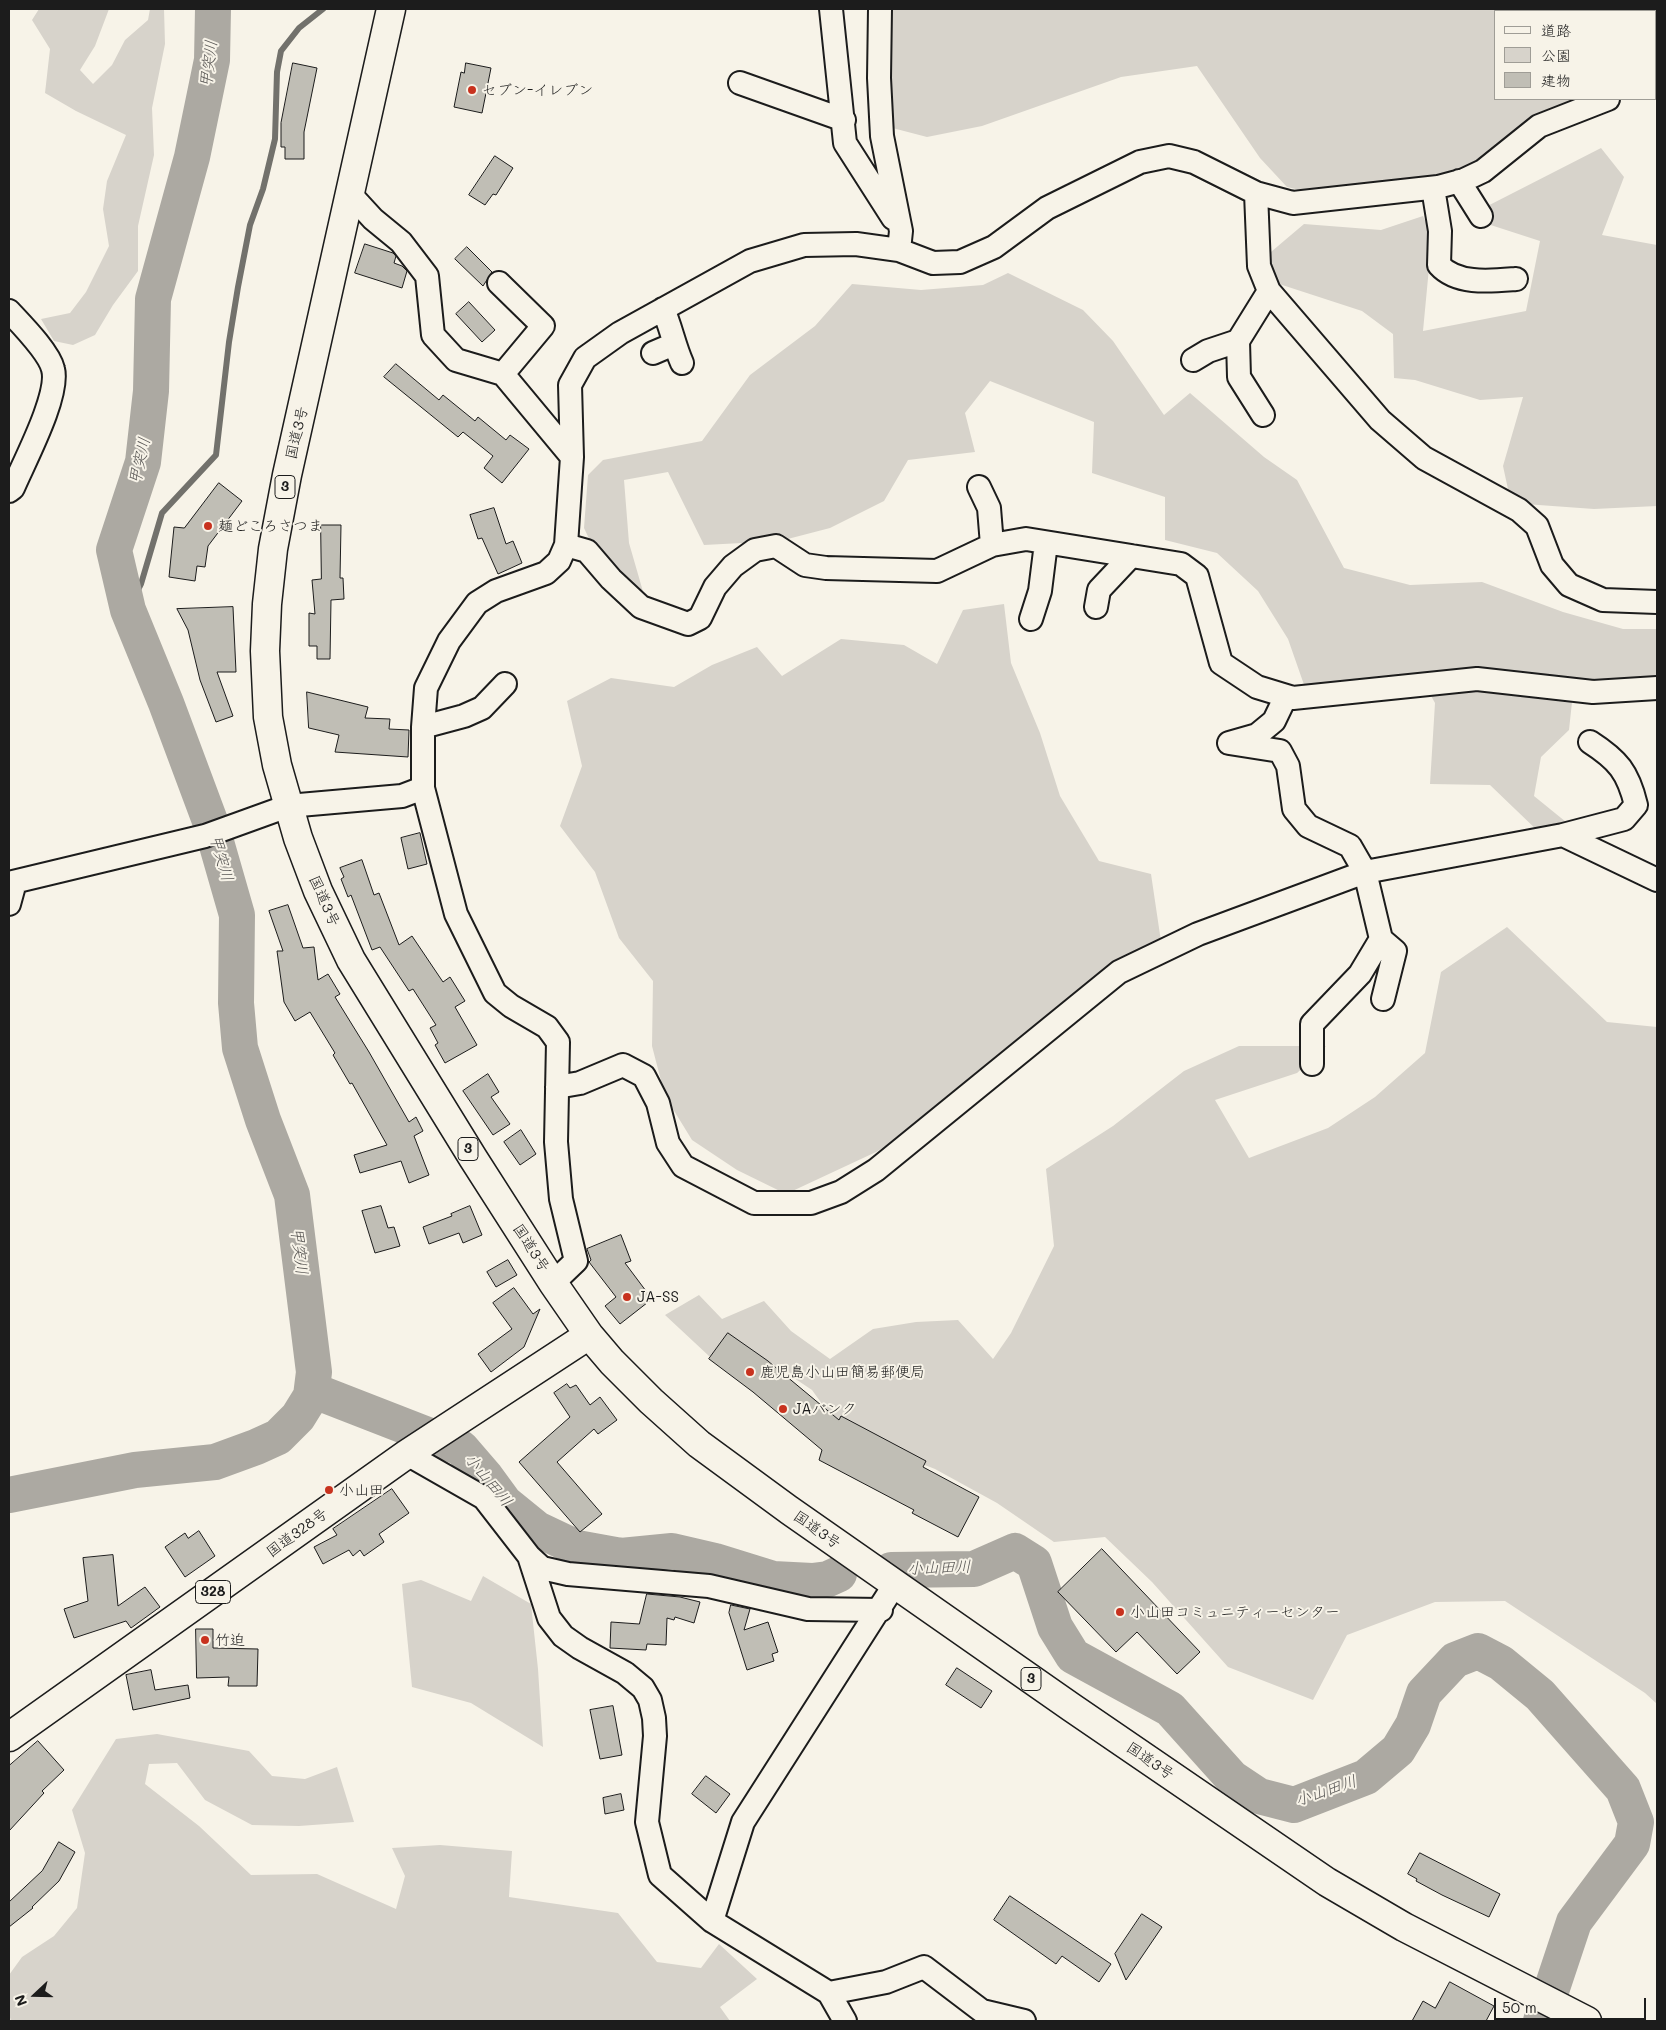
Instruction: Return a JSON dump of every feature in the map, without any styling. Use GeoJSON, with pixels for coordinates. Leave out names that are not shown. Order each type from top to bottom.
{"type":"FeatureCollection","features":[{"type":"Feature","properties":{"kind":"highway","name":"国道3号"},"geometry":{"type":"LineString","coordinates":[[391,9],[287,475],[274,549],[267,604],[265,650],[268,717],[277,765],[288,806],[318,891],[351,960],[468,1150],[553,1283],[589,1335],[623,1374],[699,1444],[895,1584],[1326,1882],[1404,1927],[1587,2021]]}},
{"type":"Feature","properties":{"kind":"highway","name":"国道328号"},"geometry":{"type":"LineString","coordinates":[[9,1736],[412,1451],[589,1335]]}},
{"type":"Feature","properties":{"kind":"street"},"geometry":{"type":"LineString","coordinates":[[832,9],[845,143],[900,240],[933,263],[960,262],[994,247],[1047,208],[1140,162],[1169,156],[1194,162],[1256,193],[1293,203],[1433,188],[1460,181],[1482,171],[1539,126],[1605,100]]}},
{"type":"Feature","properties":{"kind":"street"},"geometry":{"type":"LineString","coordinates":[[880,9],[882,136],[900,240]]}},
{"type":"Feature","properties":{"kind":"street"},"geometry":{"type":"LineString","coordinates":[[740,83],[844,120]]}},
{"type":"Feature","properties":{"kind":"street"},"geometry":{"type":"LineString","coordinates":[[1460,181],[1482,216]]}},
{"type":"Feature","properties":{"kind":"street"},"geometry":{"type":"LineString","coordinates":[[1433,188],[1440,231],[1439,265],[1447,274],[1482,282],[1516,279]]}},
{"type":"Feature","properties":{"kind":"street"},"geometry":{"type":"LineString","coordinates":[[1256,193],[1259,266],[1269,290],[1380,420],[1424,458],[1519,510],[1537,526],[1552,566],[1569,585],[1604,600],[1657,602]]}},
{"type":"Feature","properties":{"kind":"street"},"geometry":{"type":"LineString","coordinates":[[350,194],[373,219],[401,242],[427,276],[433,335],[456,360],[503,374],[572,457]]}},
{"type":"Feature","properties":{"kind":"street"},"geometry":{"type":"LineString","coordinates":[[553,1283],[576,1261],[562,1199],[556,1142],[558,1042],[547,1027],[511,1006],[495,993],[456,914],[423,788],[423,727],[426,688],[449,641],[477,603],[496,591],[546,573],[558,561],[566,545],[572,457],[570,384],[585,358],[620,333],[750,261],[804,246],[900,240]]}},
{"type":"Feature","properties":{"kind":"street"},"geometry":{"type":"LineString","coordinates":[[499,283],[543,326],[503,374]]}},
{"type":"Feature","properties":{"kind":"street"},"geometry":{"type":"LineString","coordinates":[[1263,415],[1239,377],[1238,341],[1269,290]]}},
{"type":"Feature","properties":{"kind":"street"},"geometry":{"type":"LineString","coordinates":[[653,353],[678,354],[672,329],[662,309]]}},
{"type":"Feature","properties":{"kind":"street"},"geometry":{"type":"LineString","coordinates":[[9,311],[37,341],[53,368],[52,396],[13,488],[9,491]]}},
{"type":"Feature","properties":{"kind":"street"},"geometry":{"type":"LineString","coordinates":[[1193,360],[1208,351],[1238,341]]}},
{"type":"Feature","properties":{"kind":"street"},"geometry":{"type":"LineString","coordinates":[[979,487],[989,508],[992,544]]}},
{"type":"Feature","properties":{"kind":"street"},"geometry":{"type":"LineString","coordinates":[[566,545],[586,551],[611,579],[641,607],[688,624],[700,618],[715,587],[733,566],[755,550],[776,546],[805,565],[826,568],[937,571],[992,544],[1026,539],[1181,564],[1196,576],[1221,663],[1257,686],[1293,698],[1477,679],[1593,692],[1657,688]]}},
{"type":"Feature","properties":{"kind":"street"},"geometry":{"type":"LineString","coordinates":[[1031,619],[1040,590],[1046,543]]}},
{"type":"Feature","properties":{"kind":"street"},"geometry":{"type":"LineString","coordinates":[[1096,607],[1099,590],[1131,556]]}},
{"type":"Feature","properties":{"kind":"street"},"geometry":{"type":"LineString","coordinates":[[423,727],[464,716],[482,708],[506,684]]}},
{"type":"Feature","properties":{"kind":"street"},"geometry":{"type":"LineString","coordinates":[[1286,696],[1274,721],[1257,735],[1229,743],[1280,751],[1288,766],[1294,809],[1308,826],[1350,846],[1365,872],[1381,939],[1395,952],[1383,998]]}},
{"type":"Feature","properties":{"kind":"street"},"geometry":{"type":"LineString","coordinates":[[464,716],[492,718]]}},
{"type":"Feature","properties":{"kind":"street"},"geometry":{"type":"LineString","coordinates":[[557,1087],[580,1083],[623,1066],[644,1076],[658,1103],[668,1143],[683,1166],[754,1203],[811,1203],[841,1192],[876,1170],[1119,972],[1198,934],[1365,872],[1563,835],[1624,819],[1636,805],[1631,783],[1613,756],[1590,742]]}},
{"type":"Feature","properties":{"kind":"street"},"geometry":{"type":"LineString","coordinates":[[9,904],[11,880],[205,836],[288,806],[402,796],[423,788]]}},
{"type":"Feature","properties":{"kind":"street"},"geometry":{"type":"LineString","coordinates":[[1563,835],[1651,873]]}},
{"type":"Feature","properties":{"kind":"street"},"geometry":{"type":"LineString","coordinates":[[1312,1064],[1312,1024],[1360,974],[1381,939]]}},
{"type":"Feature","properties":{"kind":"street"},"geometry":{"type":"LineString","coordinates":[[412,1451],[484,1498],[528,1556],[542,1568],[568,1574],[709,1586],[808,1609],[881,1610]]}},
{"type":"Feature","properties":{"kind":"street"},"geometry":{"type":"LineString","coordinates":[[528,1556],[549,1618],[563,1636],[580,1648],[625,1673],[643,1688],[650,1700],[655,1736],[647,1822],[660,1875],[712,1921],[830,1993],[845,2021]]}},
{"type":"Feature","properties":{"kind":"street"},"geometry":{"type":"LineString","coordinates":[[712,1921],[742,1822],[881,1610],[895,1584]]}},
{"type":"Feature","properties":{"kind":"street"},"geometry":{"type":"LineString","coordinates":[[830,1993],[886,1982],[924,1967],[982,2011],[1024,2021]]}},
{"type":"Feature","properties":{"kind":"green space"},"geometry":{"type":"Polygon","coordinates":[[[39,9],[109,9],[95,46],[80,70],[93,84],[112,65],[125,40],[148,20],[150,9],[164,9],[165,44],[152,108],[154,155],[138,226],[138,271],[113,305],[95,335],[73,345],[54,341],[41,319],[70,313],[86,292],[109,246],[103,209],[107,181],[126,135],[76,111],[45,93],[50,49],[32,20],[39,9]]]}},
{"type":"Feature","properties":{"kind":"green space"},"geometry":{"type":"Polygon","coordinates":[[[879,9],[1657,9],[1657,71],[1656,10],[1494,10],[1494,100],[1594,100],[1458,175],[1330,197],[1287,187],[1260,158],[1197,66],[1121,77],[982,126],[927,137],[881,125],[867,66],[881,21],[879,9]]]}},
{"type":"Feature","properties":{"kind":"green space"},"geometry":{"type":"Polygon","coordinates":[[[1601,148],[1624,177],[1602,235],[1657,245],[1657,506],[1594,509],[1511,503],[1503,466],[1523,397],[1480,400],[1415,380],[1394,378],[1393,334],[1362,311],[1273,282],[1265,257],[1304,224],[1381,230],[1423,216],[1432,236],[1423,331],[1526,311],[1540,241],[1466,217],[1601,148]]]}},
{"type":"Feature","properties":{"kind":"green space"},"geometry":{"type":"Polygon","coordinates":[[[1008,273],[1083,310],[1113,341],[1164,415],[1190,393],[1264,457],[1297,480],[1344,568],[1410,585],[1482,582],[1563,612],[1623,629],[1657,629],[1657,690],[1622,697],[1572,702],[1569,730],[1541,757],[1534,796],[1582,835],[1541,834],[1490,785],[1430,784],[1435,703],[1424,683],[1309,699],[1288,639],[1258,591],[1217,553],[1165,540],[1165,497],[1092,473],[1094,422],[990,381],[965,413],[975,452],[908,460],[884,501],[830,528],[780,541],[704,545],[668,472],[624,480],[629,543],[644,595],[599,560],[584,528],[588,475],[603,460],[702,441],[750,375],[815,326],[852,284],[921,290],[983,285],[1008,273]]]}},
{"type":"Feature","properties":{"kind":"green space"},"geometry":{"type":"Polygon","coordinates":[[[1004,604],[1011,663],[1040,733],[1060,796],[1099,861],[1151,874],[1163,955],[936,1115],[876,1152],[786,1194],[737,1170],[692,1140],[665,1096],[652,1046],[653,981],[619,938],[595,872],[560,826],[582,766],[567,701],[611,678],[674,687],[712,665],[757,647],[782,676],[841,639],[904,645],[937,664],[963,610],[1004,604]]]}},
{"type":"Feature","properties":{"kind":"green space"},"geometry":{"type":"Polygon","coordinates":[[[1507,927],[1607,1022],[1657,1027],[1657,1704],[1645,1693],[1505,1601],[1435,1602],[1347,1635],[1313,1700],[1228,1667],[1152,1582],[1105,1537],[1054,1542],[997,1503],[935,1469],[843,1433],[812,1390],[767,1360],[709,1356],[665,1315],[699,1295],[722,1319],[764,1301],[791,1331],[830,1359],[873,1329],[916,1322],[958,1320],[993,1359],[1011,1333],[1054,1246],[1046,1169],[1113,1126],[1184,1071],[1239,1046],[1326,1046],[1297,1073],[1215,1100],[1249,1158],[1328,1128],[1375,1097],[1425,1053],[1441,972],[1507,927]]]}},
{"type":"Feature","properties":{"kind":"green space"},"geometry":{"type":"Polygon","coordinates":[[[483,1576],[531,1604],[538,1669],[543,1747],[471,1703],[412,1687],[402,1584],[421,1580],[471,1601],[483,1576]]]}},
{"type":"Feature","properties":{"kind":"green space"},"geometry":{"type":"Polygon","coordinates":[[[157,1734],[249,1751],[272,1776],[305,1779],[337,1767],[354,1822],[299,1826],[252,1825],[205,1800],[177,1763],[149,1764],[145,1784],[199,1826],[251,1875],[317,1874],[396,1909],[405,1876],[392,1848],[440,1845],[512,1851],[509,1897],[618,1913],[657,1962],[701,1968],[719,1944],[757,1979],[720,2007],[730,2021],[11,2021],[9,2014],[9,1975],[22,1957],[54,1936],[77,1908],[85,1853],[72,1810],[116,1739],[157,1734]]]}},
{"type":"Feature","properties":{"kind":"building"},"geometry":{"type":"Polygon","coordinates":[[[293,63],[317,68],[304,132],[304,159],[285,159],[285,147],[281,147],[281,123],[293,63]]]}},
{"type":"Feature","properties":{"kind":"building","name":"セブン-イレブン"},"geometry":{"type":"Polygon","coordinates":[[[466,63],[491,68],[482,113],[454,107],[461,72],[464,73],[466,63]]]}},
{"type":"Feature","properties":{"kind":"building"},"geometry":{"type":"Polygon","coordinates":[[[495,156],[513,168],[496,195],[493,194],[485,205],[469,195],[495,156]]]}},
{"type":"Feature","properties":{"kind":"building"},"geometry":{"type":"Polygon","coordinates":[[[365,244],[393,253],[396,256],[394,263],[402,266],[407,271],[402,288],[355,273],[365,244]]]}},
{"type":"Feature","properties":{"kind":"building"},"geometry":{"type":"Polygon","coordinates":[[[467,247],[492,272],[483,286],[455,259],[467,247]]]}},
{"type":"Feature","properties":{"kind":"building"},"geometry":{"type":"Polygon","coordinates":[[[469,302],[495,330],[482,342],[456,314],[469,302]]]}},
{"type":"Feature","properties":{"kind":"building"},"geometry":{"type":"Polygon","coordinates":[[[396,364],[439,400],[443,395],[475,421],[478,417],[506,440],[510,435],[529,449],[502,483],[484,468],[493,456],[463,432],[458,437],[384,377],[396,364]]]}},
{"type":"Feature","properties":{"kind":"building"},"geometry":{"type":"Polygon","coordinates":[[[219,483],[242,501],[208,546],[205,567],[197,566],[195,581],[169,577],[174,527],[184,528],[219,483]]]}},
{"type":"Feature","properties":{"kind":"building"},"geometry":{"type":"Polygon","coordinates":[[[494,508],[506,544],[513,541],[522,563],[498,574],[482,538],[478,539],[470,515],[494,508]]]}},
{"type":"Feature","properties":{"kind":"building"},"geometry":{"type":"Polygon","coordinates":[[[321,525],[341,525],[340,578],[343,578],[344,599],[331,600],[330,659],[317,659],[317,646],[309,646],[309,613],[315,614],[312,580],[321,579],[321,525]]]}},
{"type":"Feature","properties":{"kind":"building"},"geometry":{"type":"Polygon","coordinates":[[[233,607],[236,672],[217,672],[233,716],[216,722],[200,680],[188,630],[177,609],[233,607]]]}},
{"type":"Feature","properties":{"kind":"building"},"geometry":{"type":"Polygon","coordinates":[[[307,692],[368,707],[365,718],[390,719],[389,729],[409,730],[408,757],[335,752],[339,735],[309,728],[307,692]]]}},
{"type":"Feature","properties":{"kind":"building"},"geometry":{"type":"Polygon","coordinates":[[[420,833],[427,864],[408,869],[401,838],[420,833]]]}},
{"type":"Feature","properties":{"kind":"building"},"geometry":{"type":"Polygon","coordinates":[[[362,860],[374,895],[379,893],[399,945],[412,936],[443,982],[450,977],[465,1001],[455,1007],[477,1045],[445,1063],[435,1045],[438,1043],[430,1028],[436,1025],[413,989],[409,991],[380,947],[372,950],[351,895],[348,897],[341,879],[344,877],[340,868],[362,860]]]}},
{"type":"Feature","properties":{"kind":"building"},"geometry":{"type":"Polygon","coordinates":[[[288,905],[303,948],[314,947],[318,980],[328,974],[340,994],[335,997],[409,1122],[416,1117],[423,1131],[414,1136],[429,1175],[409,1183],[401,1161],[360,1173],[354,1155],[387,1145],[352,1083],[350,1084],[333,1055],[335,1053],[310,1012],[295,1021],[284,1002],[277,951],[283,951],[269,911],[288,905]]]}},
{"type":"Feature","properties":{"kind":"building"},"geometry":{"type":"Polygon","coordinates":[[[488,1074],[499,1092],[491,1097],[510,1124],[493,1135],[463,1091],[488,1074]]]}},
{"type":"Feature","properties":{"kind":"building"},"geometry":{"type":"Polygon","coordinates":[[[521,1130],[536,1154],[520,1165],[504,1142],[521,1130]]]}},
{"type":"Feature","properties":{"kind":"building"},"geometry":{"type":"Polygon","coordinates":[[[381,1206],[388,1228],[394,1227],[400,1246],[375,1253],[362,1211],[381,1206]]]}},
{"type":"Feature","properties":{"kind":"building"},"geometry":{"type":"Polygon","coordinates":[[[470,1206],[482,1235],[463,1243],[459,1233],[429,1244],[423,1227],[452,1216],[451,1214],[470,1206]]]}},
{"type":"Feature","properties":{"kind":"building"},"geometry":{"type":"Polygon","coordinates":[[[621,1235],[631,1261],[625,1263],[652,1299],[620,1324],[605,1306],[616,1297],[589,1262],[591,1260],[587,1249],[621,1235]]]}},
{"type":"Feature","properties":{"kind":"building"},"geometry":{"type":"Polygon","coordinates":[[[508,1260],[517,1275],[496,1287],[487,1272],[508,1260]]]}},
{"type":"Feature","properties":{"kind":"building"},"geometry":{"type":"Polygon","coordinates":[[[514,1288],[533,1314],[540,1309],[524,1347],[491,1372],[478,1354],[512,1329],[493,1303],[514,1288]]]}},
{"type":"Feature","properties":{"kind":"building"},"geometry":{"type":"Polygon","coordinates":[[[728,1333],[768,1361],[839,1420],[841,1416],[926,1461],[923,1467],[979,1497],[958,1537],[912,1513],[914,1510],[819,1460],[822,1450],[753,1392],[709,1359],[728,1333]]]}},
{"type":"Feature","properties":{"kind":"building"},"geometry":{"type":"Polygon","coordinates":[[[567,1384],[570,1388],[576,1385],[590,1405],[600,1397],[617,1420],[598,1434],[594,1429],[557,1462],[602,1514],[580,1532],[519,1462],[570,1417],[554,1393],[567,1384]]]}},
{"type":"Feature","properties":{"kind":"building"},"geometry":{"type":"Polygon","coordinates":[[[392,1489],[409,1513],[379,1534],[384,1542],[364,1556],[360,1550],[353,1556],[349,1550],[323,1564],[314,1547],[337,1535],[333,1529],[392,1489]]]}},
{"type":"Feature","properties":{"kind":"building"},"geometry":{"type":"Polygon","coordinates":[[[199,1531],[215,1556],[185,1577],[165,1547],[185,1533],[188,1538],[199,1531]]]}},
{"type":"Feature","properties":{"kind":"building","name":"小山田コミュニティーセンター"},"geometry":{"type":"Polygon","coordinates":[[[1102,1549],[1200,1652],[1177,1674],[1137,1632],[1116,1652],[1058,1592],[1102,1549]]]}},
{"type":"Feature","properties":{"kind":"building"},"geometry":{"type":"Polygon","coordinates":[[[113,1555],[118,1606],[145,1587],[160,1607],[131,1628],[126,1621],[74,1638],[64,1609],[88,1601],[83,1558],[113,1555]]]}},
{"type":"Feature","properties":{"kind":"building"},"geometry":{"type":"Polygon","coordinates":[[[647,1594],[680,1597],[700,1602],[694,1623],[675,1617],[674,1620],[667,1618],[666,1645],[647,1644],[646,1650],[610,1648],[611,1622],[639,1624],[647,1594]]]}},
{"type":"Feature","properties":{"kind":"building"},"geometry":{"type":"Polygon","coordinates":[[[731,1605],[750,1609],[744,1630],[768,1622],[778,1652],[772,1654],[774,1661],[747,1670],[729,1613],[731,1605]]]}},
{"type":"Feature","properties":{"kind":"building"},"geometry":{"type":"Polygon","coordinates":[[[196,1629],[213,1629],[213,1648],[258,1649],[257,1686],[228,1686],[229,1677],[197,1678],[196,1629]]]}},
{"type":"Feature","properties":{"kind":"building"},"geometry":{"type":"Polygon","coordinates":[[[957,1668],[992,1691],[981,1708],[946,1685],[957,1668]]]}},
{"type":"Feature","properties":{"kind":"building"},"geometry":{"type":"Polygon","coordinates":[[[151,1670],[155,1690],[188,1685],[190,1698],[133,1710],[126,1675],[151,1670]]]}},
{"type":"Feature","properties":{"kind":"building"},"geometry":{"type":"Polygon","coordinates":[[[613,1706],[622,1755],[600,1759],[590,1710],[613,1706]]]}},
{"type":"Feature","properties":{"kind":"building"},"geometry":{"type":"Polygon","coordinates":[[[38,1741],[64,1770],[42,1791],[44,1793],[9,1831],[9,1766],[38,1741]]]}},
{"type":"Feature","properties":{"kind":"building"},"geometry":{"type":"Polygon","coordinates":[[[706,1776],[730,1794],[716,1813],[692,1794],[706,1776]]]}},
{"type":"Feature","properties":{"kind":"building"},"geometry":{"type":"Polygon","coordinates":[[[621,1794],[624,1810],[605,1814],[603,1798],[621,1794]]]}},
{"type":"Feature","properties":{"kind":"building"},"geometry":{"type":"Polygon","coordinates":[[[59,1842],[75,1852],[59,1881],[33,1908],[9,1927],[9,1902],[42,1871],[59,1842]]]}},
{"type":"Feature","properties":{"kind":"building"},"geometry":{"type":"Polygon","coordinates":[[[1420,1853],[1500,1894],[1489,1917],[1442,1895],[1416,1881],[1417,1879],[1408,1874],[1420,1853]]]}},
{"type":"Feature","properties":{"kind":"building"},"geometry":{"type":"Polygon","coordinates":[[[1010,1896],[1111,1964],[1099,1982],[1062,1956],[1056,1964],[994,1920],[1010,1896]]]}},
{"type":"Feature","properties":{"kind":"building"},"geometry":{"type":"Polygon","coordinates":[[[1142,1914],[1162,1927],[1126,1980],[1115,1954],[1142,1914]]]}},
{"type":"Feature","properties":{"kind":"building"},"geometry":{"type":"Polygon","coordinates":[[[1450,1982],[1494,2006],[1486,2021],[1412,2021],[1423,2001],[1435,2008],[1450,1982]]]}},
{"type":"Feature","properties":{"kind":"waterway","name":"甲突川"},"geometry":{"type":"LineString","coordinates":[[9,1495],[135,1470],[215,1462],[278,1437],[298,1417],[311,1396],[314,1372],[292,1195],[263,1120],[240,1048],[236,1003],[237,915],[210,821],[166,703],[128,610],[114,550],[143,462],[151,391],[153,299],[192,157],[212,60],[213,9]]}},
{"type":"Feature","properties":{"kind":"waterway"},"geometry":{"type":"LineString","coordinates":[[128,610],[141,584],[162,513],[216,455],[229,342],[238,287],[250,225],[263,189],[275,139],[277,72],[281,51],[299,28],[323,9]]}},
{"type":"Feature","properties":{"kind":"waterway","name":"小山田川"},"geometry":{"type":"LineString","coordinates":[[312,1390],[461,1448],[505,1503],[537,1529],[577,1548],[621,1556],[672,1551],[715,1561],[773,1579],[812,1581],[828,1579],[839,1574]]}},
{"type":"Feature","properties":{"kind":"waterway","name":"小山田川"},"geometry":{"type":"LineString","coordinates":[[891,1570],[974,1569],[1015,1551],[1034,1563],[1055,1627],[1073,1656],[1170,1709],[1232,1778],[1259,1796],[1294,1805],[1366,1777],[1398,1750],[1413,1725],[1424,1693],[1455,1660],[1478,1651],[1501,1663],[1540,1695],[1623,1789],[1636,1822],[1632,1844],[1574,1922],[1541,2021]]}},
{"type":"Feature","properties":{"kind":"place","name":"セブン-イレブン"},"geometry":{"type":"Point","coordinates":[472,90]}},
{"type":"Feature","properties":{"kind":"place","name":"麺どころさつま"},"geometry":{"type":"Point","coordinates":[208,526]}},
{"type":"Feature","properties":{"kind":"place","name":"JA-SS"},"geometry":{"type":"Point","coordinates":[627,1297]}},
{"type":"Feature","properties":{"kind":"place","name":"鹿児島小山田簡易郵便局"},"geometry":{"type":"Point","coordinates":[750,1372]}},
{"type":"Feature","properties":{"kind":"place","name":"JAバンク"},"geometry":{"type":"Point","coordinates":[783,1409]}},
{"type":"Feature","properties":{"kind":"place","name":"小山田"},"geometry":{"type":"Point","coordinates":[329,1490]}},
{"type":"Feature","properties":{"kind":"place","name":"小山田コミュニティーセンター"},"geometry":{"type":"Point","coordinates":[1120,1612]}},
{"type":"Feature","properties":{"kind":"place","name":"竹迫"},"geometry":{"type":"Point","coordinates":[205,1640]}}]}
